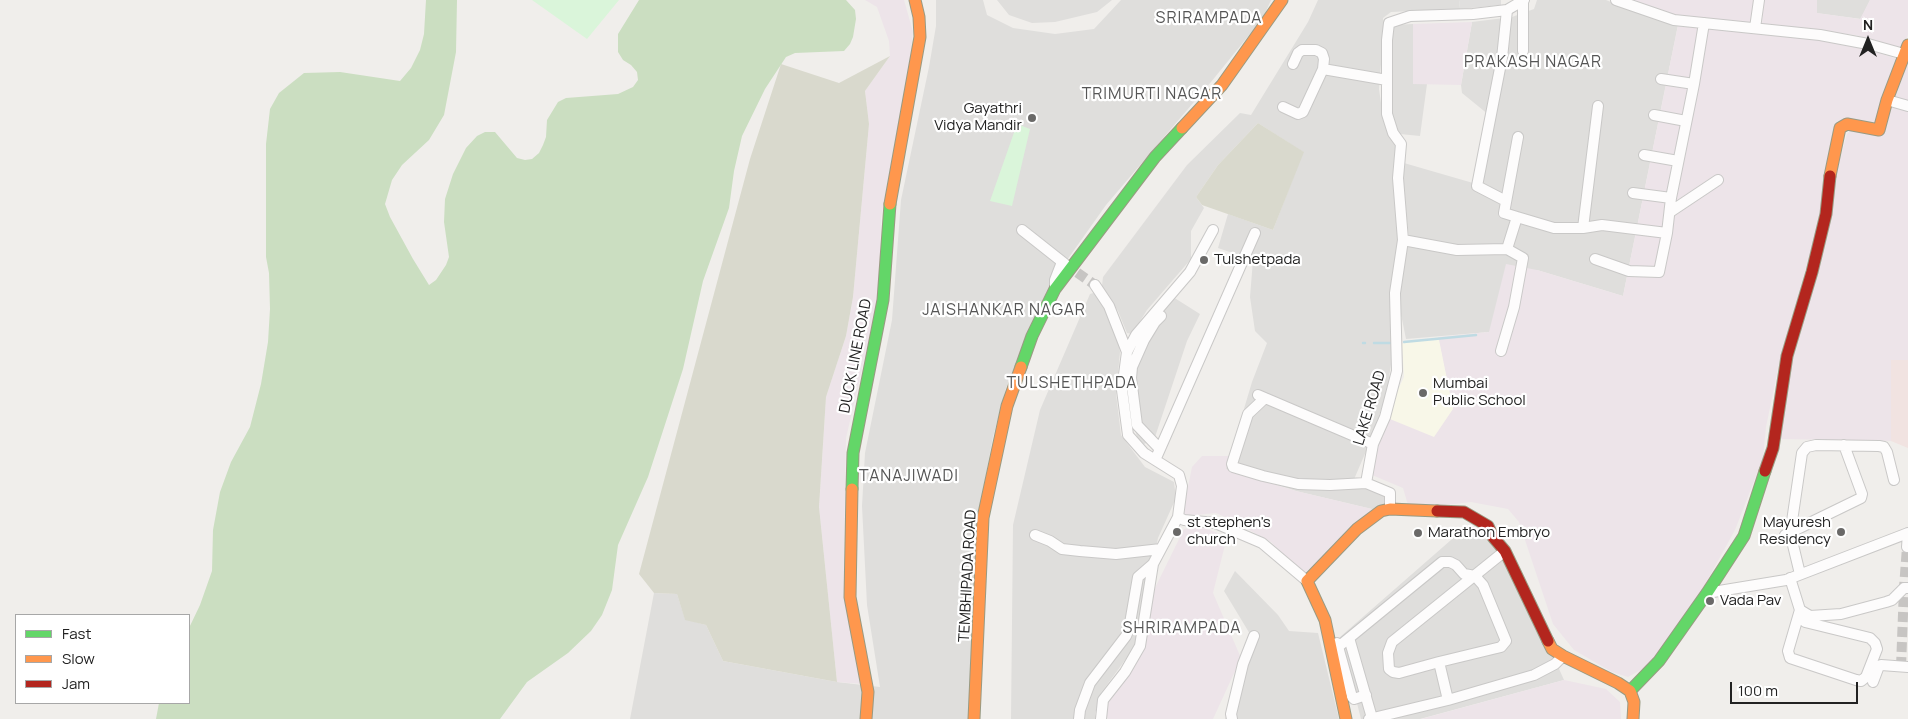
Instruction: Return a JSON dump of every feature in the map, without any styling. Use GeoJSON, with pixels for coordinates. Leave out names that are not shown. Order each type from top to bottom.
{"type":"FeatureCollection","features":[{"type":"Feature","properties":{"kind":"street","name":"DUCK LINE ROAD"},"geometry":{"type":"LineString","coordinates":[[866,719],[868,692],[850,597],[853,452],[883,300],[888,214],[920,37],[919,16],[915,0]]}},
{"type":"Feature","properties":{"kind":"street","name":"TEMBHIPADA ROAD"},"geometry":{"type":"LineString","coordinates":[[974,719],[983,518],[1007,406],[1032,336],[1055,289],[1155,156],[1222,85],[1282,0]]}},
{"type":"Feature","properties":{"kind":"street"},"geometry":{"type":"LineString","coordinates":[[1523,51],[1524,0]]}},
{"type":"Feature","properties":{"kind":"street","name":"LAKE ROAD"},"geometry":{"type":"LineString","coordinates":[[1366,483],[1373,444],[1385,417],[1397,371],[1396,293],[1403,240],[1398,178],[1400,144],[1393,133],[1387,114],[1389,23],[1410,16],[1473,14],[1507,10],[1524,0]]}},
{"type":"Feature","properties":{"kind":"street"},"geometry":{"type":"LineString","coordinates":[[1616,0],[1674,20],[1820,35],[1906,49],[1887,100],[1879,130],[1847,124],[1840,128],[1830,178],[1826,214],[1812,272],[1787,356],[1773,448],[1744,536],[1659,661],[1630,691]]}},
{"type":"Feature","properties":{"kind":"street"},"geometry":{"type":"LineString","coordinates":[[1755,28],[1759,0]]}},
{"type":"Feature","properties":{"kind":"street"},"geometry":{"type":"LineString","coordinates":[[1506,201],[1477,186],[1502,58],[1507,10]]}},
{"type":"Feature","properties":{"kind":"street"},"geometry":{"type":"LineString","coordinates":[[1595,259],[1629,271],[1659,272],[1704,23]]}},
{"type":"Feature","properties":{"kind":"street"},"geometry":{"type":"LineString","coordinates":[[1283,107],[1298,114],[1303,112],[1323,69],[1324,58],[1316,50],[1302,50],[1298,53],[1292,64]]}},
{"type":"Feature","properties":{"kind":"street"},"geometry":{"type":"LineString","coordinates":[[1323,69],[1387,80]]}},
{"type":"Feature","properties":{"kind":"street"},"geometry":{"type":"LineString","coordinates":[[1661,79],[1694,84]]}},
{"type":"Feature","properties":{"kind":"street"},"geometry":{"type":"LineString","coordinates":[[1887,100],[1908,106]]}},
{"type":"Feature","properties":{"kind":"street"},"geometry":{"type":"LineString","coordinates":[[1583,228],[1598,106]]}},
{"type":"Feature","properties":{"kind":"street"},"geometry":{"type":"LineString","coordinates":[[1654,115],[1686,121]]}},
{"type":"Feature","properties":{"kind":"street"},"geometry":{"type":"LineString","coordinates":[[1518,137],[1504,213],[1554,228],[1583,228],[1602,225],[1666,233]]}},
{"type":"Feature","properties":{"kind":"street"},"geometry":{"type":"LineString","coordinates":[[1644,155],[1678,161]]}},
{"type":"Feature","properties":{"kind":"street"},"geometry":{"type":"LineString","coordinates":[[1670,212],[1718,180]]}},
{"type":"Feature","properties":{"kind":"street"},"geometry":{"type":"LineString","coordinates":[[1633,193],[1671,198]]}},
{"type":"Feature","properties":{"kind":"street"},"geometry":{"type":"LineString","coordinates":[[1507,249],[1517,217]]}},
{"type":"Feature","properties":{"kind":"street"},"geometry":{"type":"LineString","coordinates":[[1022,230],[1064,263],[1055,280],[1055,289]]}},
{"type":"Feature","properties":{"kind":"street"},"geometry":{"type":"LineString","coordinates":[[1158,453],[1144,453],[1128,435],[1122,390],[1126,352],[1136,335],[1190,272],[1213,230]]}},
{"type":"Feature","properties":{"kind":"street"},"geometry":{"type":"LineString","coordinates":[[1158,453],[1255,233]]}},
{"type":"Feature","properties":{"kind":"street"},"geometry":{"type":"LineString","coordinates":[[1403,240],[1457,250],[1507,249],[1523,258],[1514,307],[1501,351]]}},
{"type":"Feature","properties":{"kind":"street"},"geometry":{"type":"LineString","coordinates":[[1095,285],[1109,306],[1126,352]]}},
{"type":"Feature","properties":{"kind":"street"},"geometry":{"type":"LineString","coordinates":[[1101,719],[1103,700],[1125,672],[1140,646],[1153,564],[1178,516],[1182,486],[1179,475],[1158,453],[1137,424],[1131,378],[1132,367],[1144,340],[1161,316]]}},
{"type":"Feature","properties":{"kind":"street"},"geometry":{"type":"LineString","coordinates":[[1373,444],[1262,396],[1248,414],[1232,464],[1263,476],[1298,484],[1366,483],[1390,493],[1390,509]]}},
{"type":"Feature","properties":{"kind":"street"},"geometry":{"type":"LineString","coordinates":[[1806,622],[1870,638],[1875,643],[1877,649],[1866,677],[1861,681],[1856,680],[1790,658],[1788,651],[1800,610],[1788,533],[1802,453],[1807,447],[1816,445],[1879,446],[1887,452],[1894,480]]}},
{"type":"Feature","properties":{"kind":"street"},"geometry":{"type":"LineString","coordinates":[[1788,533],[1861,498],[1862,494],[1844,446]]}},
{"type":"Feature","properties":{"kind":"street"},"geometry":{"type":"LineString","coordinates":[[1308,581],[1357,529],[1382,511],[1390,509],[1464,512],[1499,530],[1531,611]]}},
{"type":"Feature","properties":{"kind":"street"},"geometry":{"type":"LineString","coordinates":[[1178,516],[1184,520],[1215,523],[1262,543],[1308,581],[1325,620],[1352,697],[1354,699],[1366,696]]}},
{"type":"Feature","properties":{"kind":"street"},"geometry":{"type":"LineString","coordinates":[[1707,593],[1795,576],[1908,533],[1907,546]]}},
{"type":"Feature","properties":{"kind":"street"},"geometry":{"type":"LineString","coordinates":[[1035,535],[1062,548],[1080,551],[1116,554],[1161,549]]}},
{"type":"Feature","properties":{"kind":"street"},"geometry":{"type":"LineString","coordinates":[[1335,649],[1442,562],[1450,562],[1456,565],[1464,574],[1475,576],[1488,594],[1506,637],[1505,644],[1502,647],[1399,673],[1389,669],[1388,653],[1392,642],[1475,576],[1507,551]]}},
{"type":"Feature","properties":{"kind":"street"},"geometry":{"type":"LineString","coordinates":[[1507,551],[1529,591],[1529,598],[1552,649],[1630,691],[1634,702],[1633,719]]}},
{"type":"Feature","properties":{"kind":"street"},"geometry":{"type":"LineString","coordinates":[[1079,719],[1080,710],[1090,683],[1130,629],[1138,577],[1153,564]]}},
{"type":"Feature","properties":{"kind":"street"},"geometry":{"type":"LineString","coordinates":[[1800,610],[1810,616],[1841,614],[1892,600],[1904,588],[1908,588]]}},
{"type":"Feature","properties":{"kind":"street"},"geometry":{"type":"LineString","coordinates":[[1232,719],[1243,664],[1254,636]]}},
{"type":"Feature","properties":{"kind":"street"},"geometry":{"type":"LineString","coordinates":[[1335,636],[1335,649],[1346,719]]}},
{"type":"Feature","properties":{"kind":"street"},"geometry":{"type":"LineString","coordinates":[[1349,638],[1366,696],[1370,719],[1448,700],[1534,675],[1555,664],[1563,656]]}},
{"type":"Feature","properties":{"kind":"street"},"geometry":{"type":"LineString","coordinates":[[1439,662],[1448,700]]}},
{"type":"Feature","properties":{"kind":"street"},"geometry":{"type":"LineString","coordinates":[[1873,682],[1879,666],[1908,667]]}},
{"type":"Feature","properties":{"kind":"shaded area"},"geometry":{"type":"Polygon","coordinates":[[[865,0],[904,0],[913,32],[910,61],[881,218],[879,297],[846,438],[844,552],[863,684],[837,682],[819,507],[826,397],[846,336],[853,297],[869,124],[865,91],[890,56],[889,41],[877,7],[865,0]]]}},
{"type":"Feature","properties":{"kind":"shaded area"},"geometry":{"type":"Polygon","coordinates":[[[936,0],[983,0],[987,15],[1013,28],[1055,34],[1094,29],[1121,0],[1271,0],[1263,18],[1106,205],[1055,277],[1006,388],[993,437],[977,522],[980,719],[630,719],[654,593],[677,594],[685,619],[706,625],[723,661],[837,682],[880,687],[867,605],[862,506],[865,453],[892,320],[901,200],[929,67],[936,26],[936,0]]]}},
{"type":"Feature","properties":{"kind":"shaded area"},"geometry":{"type":"Polygon","coordinates":[[[997,0],[1112,0],[1097,12],[1055,22],[1032,23],[1009,15],[997,0]]]}},
{"type":"Feature","properties":{"kind":"shaded area"},"geometry":{"type":"Polygon","coordinates":[[[1318,0],[1459,0],[1460,9],[1391,12],[1383,18],[1384,27],[1379,89],[1383,117],[1397,146],[1399,236],[1394,346],[1387,390],[1373,435],[1352,484],[1377,490],[1387,496],[1384,506],[1376,510],[1296,491],[1226,469],[1252,382],[1267,343],[1255,331],[1250,297],[1253,260],[1218,248],[1228,214],[1273,230],[1303,152],[1258,123],[1218,165],[1196,197],[1204,208],[1191,231],[1191,259],[1147,310],[1132,334],[1127,333],[1118,311],[1102,286],[1103,277],[1187,165],[1240,113],[1251,115],[1308,22],[1318,0]]]}},
{"type":"Feature","properties":{"kind":"shaded area"},"geometry":{"type":"Polygon","coordinates":[[[1459,0],[1501,0],[1501,5],[1460,9],[1459,0]]]}},
{"type":"Feature","properties":{"kind":"shaded area"},"geometry":{"type":"Polygon","coordinates":[[[1537,0],[1606,0],[1637,13],[1678,25],[1623,296],[1537,270],[1489,332],[1406,339],[1401,314],[1401,284],[1409,238],[1403,180],[1404,163],[1473,183],[1489,115],[1462,93],[1461,85],[1472,22],[1512,17],[1534,9],[1537,0]]]}},
{"type":"Feature","properties":{"kind":"shaded area"},"geometry":{"type":"Polygon","coordinates":[[[1627,0],[1754,0],[1752,23],[1669,16],[1627,0]]]}},
{"type":"Feature","properties":{"kind":"shaded area"},"geometry":{"type":"Polygon","coordinates":[[[1764,0],[1817,0],[1817,13],[1860,19],[1870,0],[1908,0],[1908,35],[1902,48],[1855,35],[1762,24],[1764,0]]]}},
{"type":"Feature","properties":{"kind":"shaded area"},"geometry":{"type":"Polygon","coordinates":[[[1817,0],[1870,0],[1861,19],[1816,13],[1817,0]]]}},
{"type":"Feature","properties":{"kind":"shaded area"},"geometry":{"type":"Polygon","coordinates":[[[1472,22],[1461,85],[1413,84],[1413,24],[1472,22]]]}},
{"type":"Feature","properties":{"kind":"shaded area"},"geometry":{"type":"Polygon","coordinates":[[[1413,24],[1413,84],[1427,84],[1420,136],[1400,134],[1391,118],[1392,25],[1413,24]]]}},
{"type":"Feature","properties":{"kind":"shaded area"},"geometry":{"type":"Polygon","coordinates":[[[1678,25],[1790,35],[1852,44],[1897,59],[1876,124],[1837,121],[1820,219],[1780,359],[1766,427],[1763,458],[1735,530],[1698,597],[1650,665],[1628,677],[1612,672],[1574,650],[1553,624],[1519,522],[1508,509],[1471,502],[1446,505],[1408,505],[1403,488],[1372,475],[1385,417],[1453,409],[1438,337],[1489,332],[1506,264],[1537,270],[1623,296],[1678,25]]]}},
{"type":"Feature","properties":{"kind":"shaded area"},"geometry":{"type":"Polygon","coordinates":[[[890,56],[865,91],[869,124],[853,297],[846,336],[826,397],[819,507],[837,682],[723,661],[706,625],[685,620],[677,594],[654,593],[639,574],[750,159],[781,64],[839,83],[890,56]]]}},
{"type":"Feature","properties":{"kind":"shaded area"},"geometry":{"type":"Polygon","coordinates":[[[1908,57],[1908,101],[1893,97],[1908,57]]]}},
{"type":"Feature","properties":{"kind":"shaded area"},"geometry":{"type":"Polygon","coordinates":[[[1890,106],[1908,111],[1908,360],[1891,360],[1891,441],[1780,439],[1792,353],[1847,134],[1852,128],[1880,135],[1890,106]]]}},
{"type":"Feature","properties":{"kind":"shaded area"},"geometry":{"type":"Polygon","coordinates":[[[1258,123],[1304,152],[1273,230],[1202,205],[1196,197],[1218,165],[1258,123]]]}},
{"type":"Feature","properties":{"kind":"shaded area"},"geometry":{"type":"Polygon","coordinates":[[[1097,292],[1117,331],[1120,352],[1116,394],[1121,435],[1145,467],[1174,482],[1176,498],[1158,538],[1136,645],[1101,693],[1095,714],[1096,719],[1011,719],[1013,525],[1040,410],[1090,294],[1097,292]]]}},
{"type":"Feature","properties":{"kind":"shaded area"},"geometry":{"type":"Polygon","coordinates":[[[1173,297],[1200,314],[1187,341],[1154,440],[1144,444],[1137,437],[1131,415],[1129,386],[1145,331],[1173,297]]]}},
{"type":"Feature","properties":{"kind":"shaded area","name":"Mumbai Public School"},"geometry":{"type":"Polygon","coordinates":[[[1439,340],[1453,409],[1434,437],[1385,417],[1404,377],[1402,344],[1411,341],[1439,340]]]}},
{"type":"Feature","properties":{"kind":"shaded area"},"geometry":{"type":"Polygon","coordinates":[[[1891,359],[1908,360],[1908,448],[1891,441],[1891,359]]]}},
{"type":"Feature","properties":{"kind":"shaded area"},"geometry":{"type":"Polygon","coordinates":[[[1202,456],[1230,456],[1226,469],[1296,491],[1376,510],[1306,572],[1298,571],[1271,542],[1227,518],[1216,513],[1186,516],[1183,512],[1192,467],[1202,456]]]}},
{"type":"Feature","properties":{"kind":"shaded area"},"geometry":{"type":"Polygon","coordinates":[[[1467,526],[1492,538],[1511,561],[1564,680],[1420,719],[1361,719],[1340,637],[1467,526]]]}},
{"type":"Feature","properties":{"kind":"shaded area"},"geometry":{"type":"Polygon","coordinates":[[[1203,527],[1227,537],[1213,593],[1241,658],[1213,719],[1108,719],[1101,709],[1139,655],[1154,590],[1184,529],[1203,527]]]}},
{"type":"Feature","properties":{"kind":"shaded area"},"geometry":{"type":"Polygon","coordinates":[[[1235,571],[1278,615],[1289,631],[1318,633],[1339,719],[1225,719],[1256,644],[1224,591],[1235,571]]]}},
{"type":"Feature","properties":{"kind":"shaded area"},"geometry":{"type":"Polygon","coordinates":[[[1564,680],[1606,689],[1620,702],[1621,719],[1421,719],[1564,680]]]}},
{"type":"Feature","properties":{"kind":"green space"},"geometry":{"type":"Polygon","coordinates":[[[426,0],[457,0],[456,52],[444,115],[429,140],[402,165],[392,180],[385,204],[390,217],[429,285],[436,280],[449,257],[444,222],[445,199],[453,174],[466,148],[477,136],[485,132],[495,132],[517,158],[532,159],[539,153],[543,145],[546,137],[547,120],[558,102],[566,98],[618,94],[633,87],[638,80],[637,72],[623,60],[618,52],[618,34],[639,0],[846,0],[855,10],[856,19],[853,37],[844,51],[795,53],[786,57],[765,89],[742,136],[734,171],[729,208],[703,281],[683,369],[648,477],[618,545],[612,590],[602,615],[591,631],[568,653],[527,682],[500,719],[156,719],[159,704],[190,704],[190,626],[200,605],[212,571],[213,530],[220,492],[231,462],[250,427],[261,384],[268,342],[270,309],[269,273],[266,257],[266,144],[270,109],[279,93],[304,73],[340,72],[400,81],[411,68],[420,50],[424,34],[426,0]]]}},
{"type":"Feature","properties":{"kind":"green space"},"geometry":{"type":"Polygon","coordinates":[[[532,0],[619,0],[587,39],[532,0]]]}},
{"type":"Feature","properties":{"kind":"green space"},"geometry":{"type":"Polygon","coordinates":[[[1017,124],[1030,129],[1012,206],[990,201],[1017,124]]]}},
{"type":"Feature","properties":{"kind":"waterway"},"geometry":{"type":"LineString","coordinates":[[1404,342],[1476,335]]}},
{"type":"Feature","properties":{"kind":"waterway"},"geometry":{"type":"LineString","coordinates":[[1374,343],[1390,343]]}},
{"type":"Feature","properties":{"kind":"tunnel"},"geometry":{"type":"LineString","coordinates":[[1065,264],[1095,285]]}},
{"type":"Feature","properties":{"kind":"tunnel"},"geometry":{"type":"LineString","coordinates":[[1901,667],[1907,547]]}},
{"type":"Feature","properties":{"kind":"traffic: fast"},"geometry":{"type":"LineString","coordinates":[[1021,367],[1032,336],[1055,289],[1155,157],[1182,128]]}},
{"type":"Feature","properties":{"kind":"traffic: fast"},"geometry":{"type":"LineString","coordinates":[[852,489],[853,453],[883,300],[890,204]]}},
{"type":"Feature","properties":{"kind":"traffic: fast"},"geometry":{"type":"LineString","coordinates":[[1630,691],[1659,661],[1744,536],[1765,471]]}},
{"type":"Feature","properties":{"kind":"traffic: slow"},"geometry":{"type":"LineString","coordinates":[[890,204],[920,37],[919,17],[915,0]]}},
{"type":"Feature","properties":{"kind":"traffic: slow"},"geometry":{"type":"LineString","coordinates":[[1182,128],[1222,85],[1282,0]]}},
{"type":"Feature","properties":{"kind":"traffic: slow"},"geometry":{"type":"LineString","coordinates":[[1830,176],[1840,128],[1847,124],[1879,130],[1887,100],[1908,45]]}},
{"type":"Feature","properties":{"kind":"traffic: slow"},"geometry":{"type":"LineString","coordinates":[[974,719],[983,518],[1007,406],[1021,367]]}},
{"type":"Feature","properties":{"kind":"traffic: slow"},"geometry":{"type":"LineString","coordinates":[[852,489],[850,597],[868,692],[866,719]]}},
{"type":"Feature","properties":{"kind":"traffic: slow"},"geometry":{"type":"LineString","coordinates":[[1346,719],[1325,620],[1307,581],[1357,529],[1381,511],[1390,509],[1437,511]]}},
{"type":"Feature","properties":{"kind":"traffic: slow"},"geometry":{"type":"LineString","coordinates":[[1548,641],[1552,649],[1563,656],[1618,683],[1630,691],[1634,702],[1633,719]]}},
{"type":"Feature","properties":{"kind":"traffic: jam"},"geometry":{"type":"LineString","coordinates":[[1765,471],[1773,448],[1787,356],[1812,272],[1826,214],[1830,176]]}},
{"type":"Feature","properties":{"kind":"traffic: jam"},"geometry":{"type":"LineString","coordinates":[[1437,511],[1464,512],[1488,526],[1493,537],[1505,551],[1548,641]]}},
{"type":"Feature","properties":{"kind":"place","name":"Gayathri Vidya Mandir"},"geometry":{"type":"Point","coordinates":[1032,118]}},
{"type":"Feature","properties":{"kind":"place","name":"Tulshetpada"},"geometry":{"type":"Point","coordinates":[1204,260]}},
{"type":"Feature","properties":{"kind":"place","name":"Mumbai Public School"},"geometry":{"type":"Point","coordinates":[1423,393]}},
{"type":"Feature","properties":{"kind":"place","name":"st stephen's church"},"geometry":{"type":"Point","coordinates":[1177,532]}},
{"type":"Feature","properties":{"kind":"place","name":"Mayuresh Residency"},"geometry":{"type":"Point","coordinates":[1841,532]}},
{"type":"Feature","properties":{"kind":"place","name":"Marathon Embryo"},"geometry":{"type":"Point","coordinates":[1418,533]}},
{"type":"Feature","properties":{"kind":"place","name":"Vada Pav"},"geometry":{"type":"Point","coordinates":[1710,601]}},
{"type":"Feature","properties":{"kind":"district","name":"SRIRAMPADA"},"geometry":{"type":"Point","coordinates":[1209,19]}},
{"type":"Feature","properties":{"kind":"district","name":"PRAKASH NAGAR"},"geometry":{"type":"Point","coordinates":[1533,63]}},
{"type":"Feature","properties":{"kind":"district","name":"TRIMURTI NAGAR"},"geometry":{"type":"Point","coordinates":[1152,95]}},
{"type":"Feature","properties":{"kind":"district","name":"JAISHANKAR NAGAR"},"geometry":{"type":"Point","coordinates":[1004,311]}},
{"type":"Feature","properties":{"kind":"district","name":"TULSHETHPADA"},"geometry":{"type":"Point","coordinates":[1072,384]}},
{"type":"Feature","properties":{"kind":"district","name":"TANAJIWADI"},"geometry":{"type":"Point","coordinates":[909,477]}},
{"type":"Feature","properties":{"kind":"district","name":"SHRIRAMPADA"},"geometry":{"type":"Point","coordinates":[1182,629]}}]}
